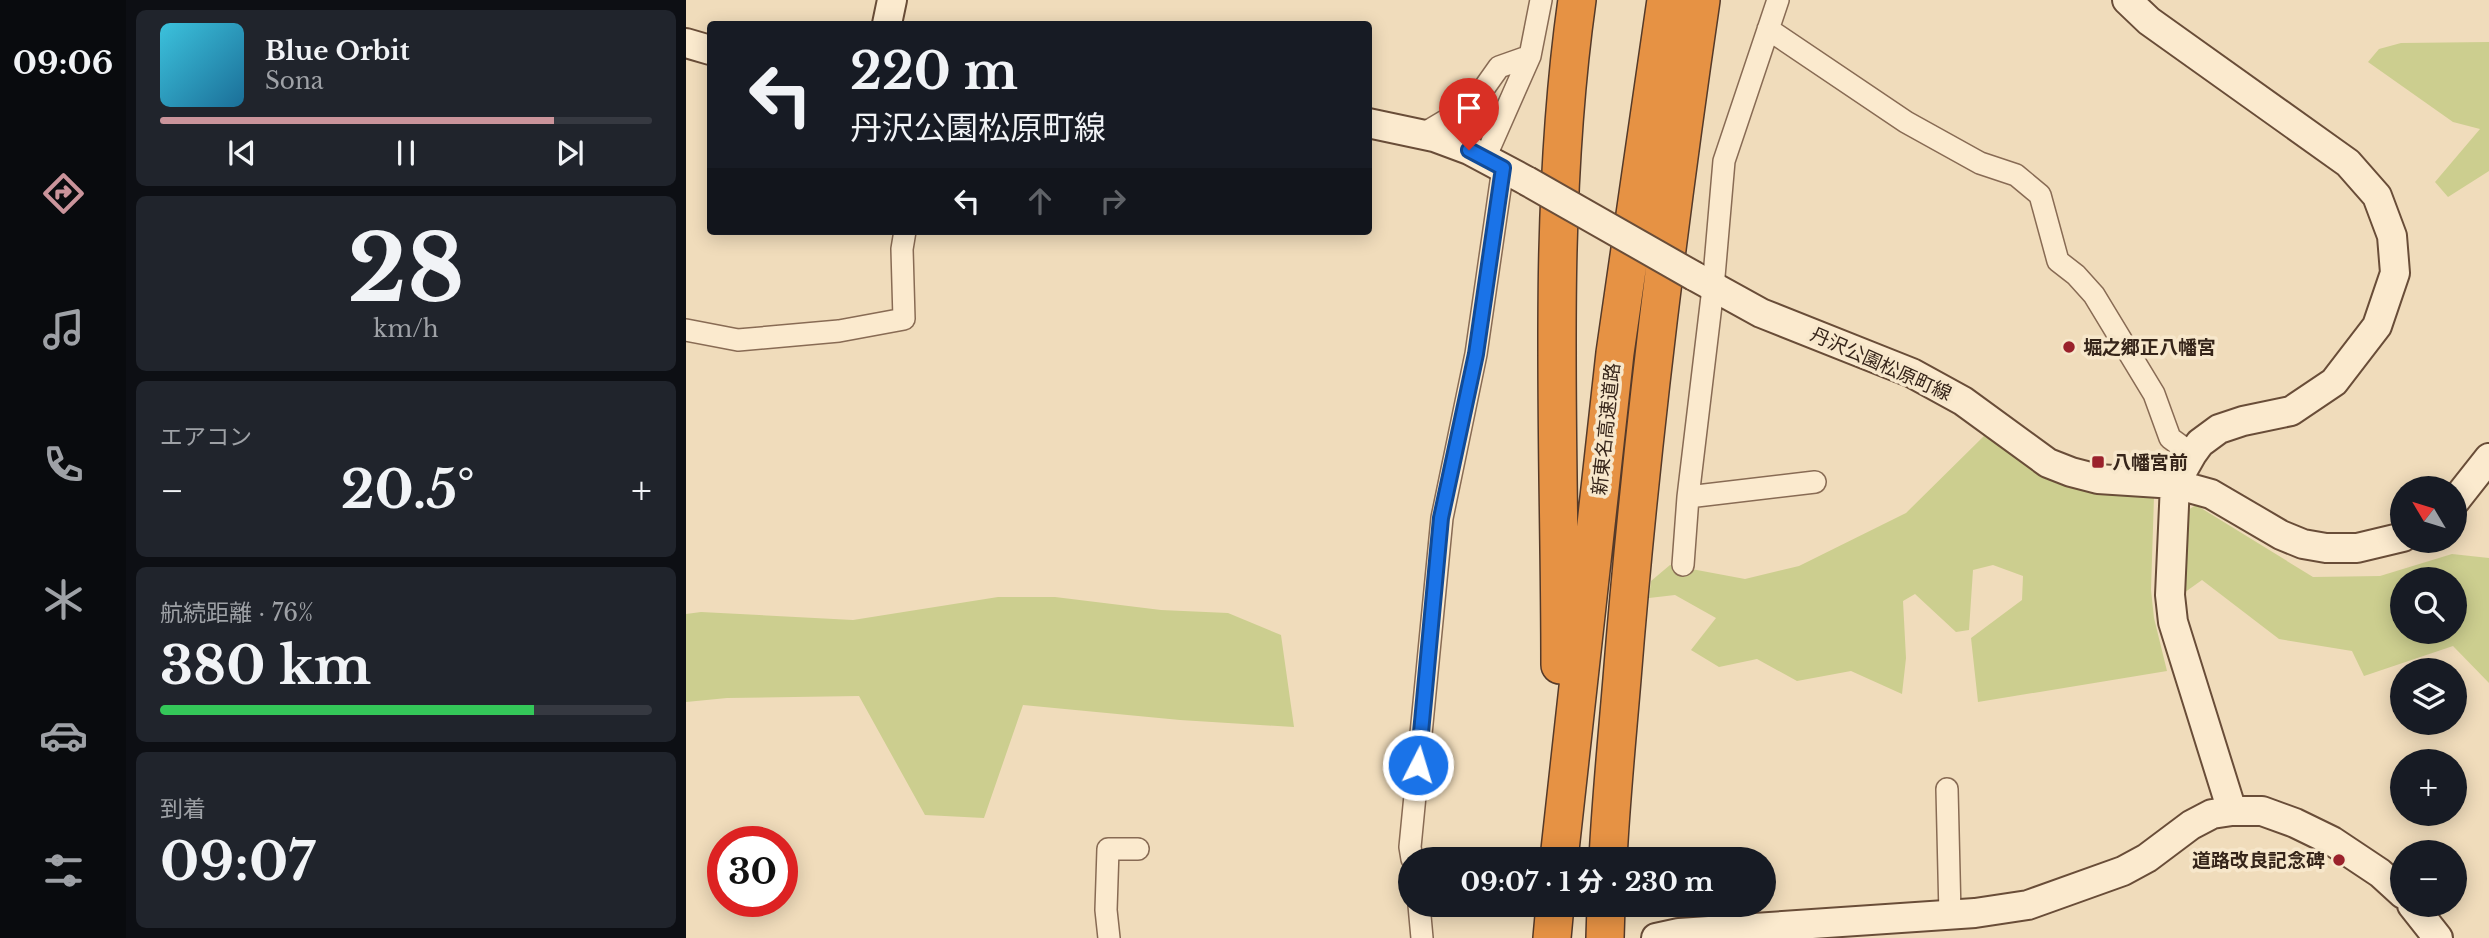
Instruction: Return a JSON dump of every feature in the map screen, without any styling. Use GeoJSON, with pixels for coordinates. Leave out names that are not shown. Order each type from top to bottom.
{"type":"FeatureCollection","features":[{"type":"Feature","properties":{"kind":"highway"},"geometry":{"type":"LineString","coordinates":[[1560,847],[1556,303],[1561,164],[1569,57],[1577,0]]}},
{"type":"Feature","properties":{"kind":"highway","name":"新東名高速道路"},"geometry":{"type":"LineString","coordinates":[[1561,847],[1615,353],[1666,0]]}},
{"type":"Feature","properties":{"kind":"highway","name":"新東名高速道路"},"geometry":{"type":"LineString","coordinates":[[1609,847],[1627,617],[1652,361],[1701,0]]}},
{"type":"Feature","properties":{"kind":"highway"},"geometry":{"type":"LineString","coordinates":[[1552,938],[1554,917]]}},
{"type":"Feature","properties":{"kind":"highway"},"geometry":{"type":"LineString","coordinates":[[1605,938],[1606,917]]}},
{"type":"Feature","properties":{"kind":"street"},"geometry":{"type":"LineString","coordinates":[[888,21],[892,0]]}},
{"type":"Feature","properties":{"kind":"street"},"geometry":{"type":"LineString","coordinates":[[1410,847],[1441,518],[1476,354],[1505,169],[1542,0]]}},
{"type":"Feature","properties":{"kind":"street"},"geometry":{"type":"LineString","coordinates":[[1683,565],[1703,282],[1724,161],[1778,0]]}},
{"type":"Feature","properties":{"kind":"street"},"geometry":{"type":"LineString","coordinates":[[2127,0],[2149,20],[2348,163],[2377,196],[2392,236],[2395,273],[2377,326],[2334,382],[2291,411],[2242,421],[2219,429],[2200,443],[2192,454],[2174,491],[2169,594],[2173,622],[2232,811]]}},
{"type":"Feature","properties":{"kind":"street"},"geometry":{"type":"LineString","coordinates":[[1768,29],[1906,122],[1980,163],[2016,175],[2040,195],[2058,261],[2076,275],[2094,295],[2154,394],[2170,438],[2192,454]]}},
{"type":"Feature","properties":{"kind":"street"},"geometry":{"type":"LineString","coordinates":[[686,43],[707,49]]}},
{"type":"Feature","properties":{"kind":"street"},"geometry":{"type":"LineString","coordinates":[[1423,134],[1455,115],[1482,91],[1499,67],[1530,56]]}},
{"type":"Feature","properties":{"kind":"street","name":"丹沢公園松原町線"},"geometry":{"type":"LineString","coordinates":[[1372,124],[1423,134],[1469,150],[1761,313],[1912,373],[1964,401],[2048,463],[2098,479],[2211,494],[2281,535],[2303,544],[2326,548],[2357,548],[2390,540]]}},
{"type":"Feature","properties":{"kind":"street"},"geometry":{"type":"LineString","coordinates":[[686,330],[738,340],[839,331],[904,319],[902,250],[904,235]]}},
{"type":"Feature","properties":{"kind":"street"},"geometry":{"type":"LineString","coordinates":[[2468,485],[2489,458]]}},
{"type":"Feature","properties":{"kind":"street"},"geometry":{"type":"LineString","coordinates":[[1688,497],[1815,482]]}},
{"type":"Feature","properties":{"kind":"street"},"geometry":{"type":"LineString","coordinates":[[1947,789],[1950,915]]}},
{"type":"Feature","properties":{"kind":"street"},"geometry":{"type":"LineString","coordinates":[[1656,938],[1679,933],[1766,932],[2028,905],[2123,871],[2147,858],[2190,825],[2213,814],[2232,811],[2262,811],[2295,823],[2332,841],[2390,882]]}},
{"type":"Feature","properties":{"kind":"street"},"geometry":{"type":"LineString","coordinates":[[1109,938],[1106,910],[1108,849],[1138,849]]}},
{"type":"Feature","properties":{"kind":"street"},"geometry":{"type":"LineString","coordinates":[[1420,917],[1422,938]]}},
{"type":"Feature","properties":{"kind":"street"},"geometry":{"type":"LineString","coordinates":[[2421,917],[2438,938]]}},
{"type":"Feature","properties":{"kind":"green space"},"geometry":{"type":"Polygon","coordinates":[[[2489,42],[2489,171],[2448,197],[2435,182],[2480,129],[2453,122],[2368,62],[2379,49],[2401,43],[2489,42]]]}},
{"type":"Feature","properties":{"kind":"green space"},"geometry":{"type":"Polygon","coordinates":[[[1984,436],[2056,483],[2112,495],[2154,497],[2151,590],[2154,618],[2167,671],[1978,702],[1971,638],[2022,600],[2023,576],[1993,565],[1973,570],[1969,630],[1956,632],[1915,594],[1903,601],[1906,658],[1902,694],[1851,671],[1797,681],[1757,659],[1719,667],[1691,650],[1716,618],[1675,595],[1649,598],[1651,581],[1670,565],[1745,579],[1799,566],[1906,513],[1984,436]]]}},
{"type":"Feature","properties":{"kind":"green space"},"geometry":{"type":"Polygon","coordinates":[[[2196,505],[2313,577],[2380,576],[2390,573],[2390,644],[2467,644],[2467,567],[2409,567],[2452,554],[2489,558],[2489,683],[2453,646],[2417,658],[2390,658],[2390,667],[2364,676],[2352,651],[2279,639],[2202,580],[2181,595],[2183,513],[2196,505]]]}},
{"type":"Feature","properties":{"kind":"green space"},"geometry":{"type":"Polygon","coordinates":[[[998,597],[1055,597],[1161,610],[1228,613],[1281,635],[1294,727],[1180,720],[1023,705],[984,818],[925,815],[859,696],[727,698],[686,702],[686,614],[701,612],[853,620],[998,597]]]}},
{"type":"Feature","properties":{"kind":"place","name":"堀之郷正八幡宮"},"geometry":{"type":"Point","coordinates":[2069,347]}},
{"type":"Feature","properties":{"kind":"place","name":"八幡宮前"},"geometry":{"type":"Point","coordinates":[2098,462]}},
{"type":"Feature","properties":{"kind":"place","name":"道路改良記念碑"},"geometry":{"type":"Point","coordinates":[2339,860]}},
{"type":"Feature","properties":{"kind":"route"},"geometry":{"type":"LineString","coordinates":[[1418,765],[1441,518],[1476,354],[1503,168],[1469,150]]}}]}
